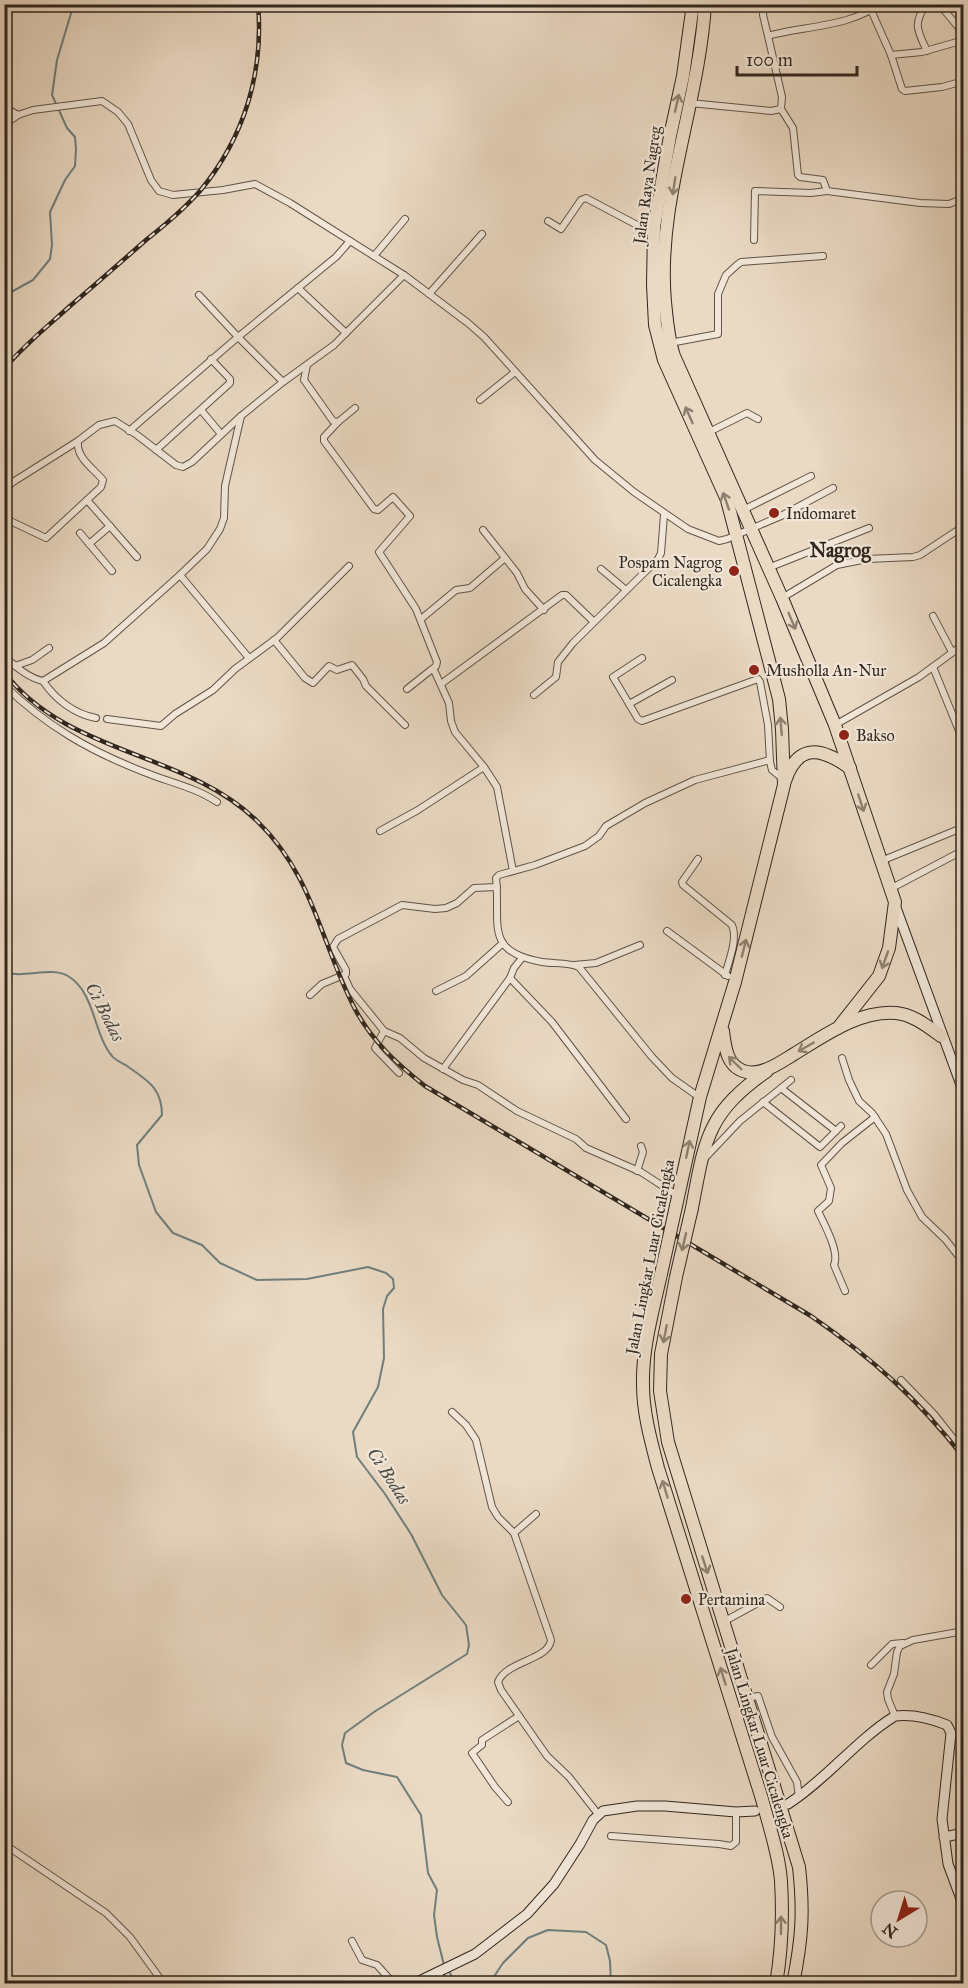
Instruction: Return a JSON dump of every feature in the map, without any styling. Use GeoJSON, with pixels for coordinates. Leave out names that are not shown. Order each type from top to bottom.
{"type":"FeatureCollection","features":[{"type":"Feature","properties":{"kind":"highway","name":"Jalan Raya Nagreg"},"geometry":{"type":"LineString","coordinates":[[693,4],[685,66],[670,136],[654,234],[655,325],[664,360],[727,500],[736,535]]}},
{"type":"Feature","properties":{"kind":"highway","name":"Jalan Raya Nagreg"},"geometry":{"type":"LineString","coordinates":[[705,4],[698,62],[681,140],[665,239],[664,288],[670,343],[835,725],[895,902]]}},
{"type":"Feature","properties":{"kind":"highway","name":"Jalan Lingkar Luar Cicalengka"},"geometry":{"type":"LineString","coordinates":[[736,535],[778,699],[782,729],[784,782],[730,978],[722,1024],[700,1097],[649,1327],[643,1384],[645,1412],[658,1468],[762,1799],[776,1853],[781,1880],[782,1917],[781,1952],[776,1983]]}},
{"type":"Feature","properties":{"kind":"highway"},"geometry":{"type":"LineString","coordinates":[[784,782],[796,759],[810,752],[822,752],[834,757],[850,769]]}},
{"type":"Feature","properties":{"kind":"highway"},"geometry":{"type":"LineString","coordinates":[[838,1028],[879,976],[889,948],[895,902]]}},
{"type":"Feature","properties":{"kind":"highway"},"geometry":{"type":"LineString","coordinates":[[838,1028],[863,1017],[896,1013],[908,1015],[923,1022],[941,1036]]}},
{"type":"Feature","properties":{"kind":"highway"},"geometry":{"type":"LineString","coordinates":[[722,1024],[725,1052],[730,1061],[741,1070],[749,1072],[773,1066]]}},
{"type":"Feature","properties":{"kind":"highway","name":"Jalan Lingkar Luar Cicalengka"},"geometry":{"type":"LineString","coordinates":[[793,1983],[801,1941],[803,1915],[799,1867],[668,1442],[660,1391],[661,1354],[676,1277],[710,1130],[722,1109],[745,1086],[773,1066],[838,1028]]}},
{"type":"Feature","properties":{"kind":"street"},"geometry":{"type":"LineString","coordinates":[[764,4],[763,15],[782,97],[781,109],[793,128],[798,175],[807,179],[823,180],[827,191]]}},
{"type":"Feature","properties":{"kind":"street"},"geometry":{"type":"LineString","coordinates":[[768,36],[855,18],[878,4]]}},
{"type":"Feature","properties":{"kind":"street"},"geometry":{"type":"LineString","coordinates":[[927,4],[918,19],[917,30],[927,51]]}},
{"type":"Feature","properties":{"kind":"street"},"geometry":{"type":"LineString","coordinates":[[939,4],[963,34]]}},
{"type":"Feature","properties":{"kind":"street"},"geometry":{"type":"LineString","coordinates":[[871,10],[905,92],[942,87],[963,81]]}},
{"type":"Feature","properties":{"kind":"street"},"geometry":{"type":"LineString","coordinates":[[891,55],[927,51],[963,40]]}},
{"type":"Feature","properties":{"kind":"street"},"geometry":{"type":"LineString","coordinates":[[4,125],[18,116],[42,109],[102,101],[118,112],[128,124],[151,180],[159,191],[173,195],[255,184],[290,203],[404,275],[468,323],[492,345],[595,460],[664,515],[688,529],[719,541],[751,529],[833,488]]}},
{"type":"Feature","properties":{"kind":"street"},"geometry":{"type":"LineString","coordinates":[[690,103],[771,111],[781,109]]}},
{"type":"Feature","properties":{"kind":"street"},"geometry":{"type":"LineString","coordinates":[[4,107],[18,116]]}},
{"type":"Feature","properties":{"kind":"street"},"geometry":{"type":"LineString","coordinates":[[754,240],[755,191],[811,193],[827,191],[920,203],[949,204],[963,198]]}},
{"type":"Feature","properties":{"kind":"street"},"geometry":{"type":"LineString","coordinates":[[548,221],[561,229],[581,200],[586,198],[654,234]]}},
{"type":"Feature","properties":{"kind":"street"},"geometry":{"type":"LineString","coordinates":[[374,256],[405,219]]}},
{"type":"Feature","properties":{"kind":"street"},"geometry":{"type":"LineString","coordinates":[[429,294],[482,234]]}},
{"type":"Feature","properties":{"kind":"street"},"geometry":{"type":"LineString","coordinates":[[129,431],[211,359],[336,257],[350,241]]}},
{"type":"Feature","properties":{"kind":"street"},"geometry":{"type":"LineString","coordinates":[[670,343],[718,334],[720,285],[726,275],[741,262],[823,256]]}},
{"type":"Feature","properties":{"kind":"street"},"geometry":{"type":"LineString","coordinates":[[4,490],[99,425],[112,421],[176,465],[187,466],[241,416],[333,345],[404,275]]}},
{"type":"Feature","properties":{"kind":"street"},"geometry":{"type":"LineString","coordinates":[[298,288],[346,333]]}},
{"type":"Feature","properties":{"kind":"street"},"geometry":{"type":"LineString","coordinates":[[199,295],[283,382]]}},
{"type":"Feature","properties":{"kind":"street"},"geometry":{"type":"LineString","coordinates":[[156,450],[231,380],[211,359]]}},
{"type":"Feature","properties":{"kind":"street"},"geometry":{"type":"LineString","coordinates":[[307,365],[304,380],[333,421],[338,422]]}},
{"type":"Feature","properties":{"kind":"street"},"geometry":{"type":"LineString","coordinates":[[480,400],[515,372]]}},
{"type":"Feature","properties":{"kind":"street"},"geometry":{"type":"LineString","coordinates":[[355,408],[338,422],[325,436],[324,441],[377,510],[393,497],[410,516],[379,552],[411,600],[421,619],[437,662],[436,666],[406,688]]}},
{"type":"Feature","properties":{"kind":"street"},"geometry":{"type":"LineString","coordinates":[[201,410],[221,434]]}},
{"type":"Feature","properties":{"kind":"street"},"geometry":{"type":"LineString","coordinates":[[709,432],[747,413],[758,419]]}},
{"type":"Feature","properties":{"kind":"street"},"geometry":{"type":"LineString","coordinates":[[4,656],[15,666],[37,680],[43,681],[104,643],[207,549],[224,518],[225,486],[241,416]]}},
{"type":"Feature","properties":{"kind":"street"},"geometry":{"type":"LineString","coordinates":[[4,518],[46,538],[101,487],[103,480],[81,458],[77,450],[78,441]]}},
{"type":"Feature","properties":{"kind":"street"},"geometry":{"type":"LineString","coordinates":[[743,510],[811,476]]}},
{"type":"Feature","properties":{"kind":"street"},"geometry":{"type":"LineString","coordinates":[[87,500],[137,557]]}},
{"type":"Feature","properties":{"kind":"street"},"geometry":{"type":"LineString","coordinates":[[534,696],[556,677],[557,666],[564,653],[658,559],[661,553],[664,515]]}},
{"type":"Feature","properties":{"kind":"street"},"geometry":{"type":"LineString","coordinates":[[89,544],[110,526]]}},
{"type":"Feature","properties":{"kind":"street"},"geometry":{"type":"LineString","coordinates":[[782,598],[837,565],[867,559],[920,555],[963,526]]}},
{"type":"Feature","properties":{"kind":"street"},"geometry":{"type":"LineString","coordinates":[[768,568],[869,528]]}},
{"type":"Feature","properties":{"kind":"street"},"geometry":{"type":"LineString","coordinates":[[483,530],[517,573],[525,589],[544,610]]}},
{"type":"Feature","properties":{"kind":"street"},"geometry":{"type":"LineString","coordinates":[[80,533],[112,571]]}},
{"type":"Feature","properties":{"kind":"street"},"geometry":{"type":"LineString","coordinates":[[421,619],[456,590],[470,588],[505,558]]}},
{"type":"Feature","properties":{"kind":"street"},"geometry":{"type":"LineString","coordinates":[[107,719],[161,726],[215,689],[249,658],[274,640],[349,566]]}},
{"type":"Feature","properties":{"kind":"street"},"geometry":{"type":"LineString","coordinates":[[601,569],[626,590]]}},
{"type":"Feature","properties":{"kind":"street"},"geometry":{"type":"LineString","coordinates":[[180,576],[249,658]]}},
{"type":"Feature","properties":{"kind":"street"},"geometry":{"type":"LineString","coordinates":[[441,684],[564,595],[594,622]]}},
{"type":"Feature","properties":{"kind":"street"},"geometry":{"type":"LineString","coordinates":[[933,616],[952,652]]}},
{"type":"Feature","properties":{"kind":"street"},"geometry":{"type":"LineString","coordinates":[[274,640],[305,678],[313,683],[328,666],[337,670],[352,666],[366,686],[405,725]]}},
{"type":"Feature","properties":{"kind":"street"},"geometry":{"type":"LineString","coordinates":[[835,725],[919,677],[963,644]]}},
{"type":"Feature","properties":{"kind":"street"},"geometry":{"type":"LineString","coordinates":[[15,666],[32,660],[49,648]]}},
{"type":"Feature","properties":{"kind":"street"},"geometry":{"type":"LineString","coordinates":[[642,658],[613,677],[638,719],[645,721],[758,679],[768,725],[772,770],[784,782]]}},
{"type":"Feature","properties":{"kind":"street"},"geometry":{"type":"LineString","coordinates":[[933,667],[963,743]]}},
{"type":"Feature","properties":{"kind":"street"},"geometry":{"type":"LineString","coordinates":[[431,670],[434,670],[449,703],[455,732],[484,767],[497,787],[513,872]]}},
{"type":"Feature","properties":{"kind":"street"},"geometry":{"type":"LineString","coordinates":[[629,704],[672,680]]}},
{"type":"Feature","properties":{"kind":"street"},"geometry":{"type":"LineString","coordinates":[[43,681],[51,692],[68,706],[82,714],[96,718]]}},
{"type":"Feature","properties":{"kind":"street"},"geometry":{"type":"LineString","coordinates":[[4,684],[63,734],[110,758],[194,790],[217,802]]}},
{"type":"Feature","properties":{"kind":"street"},"geometry":{"type":"LineString","coordinates":[[640,945],[596,963],[555,965],[522,958],[512,953],[503,943],[497,931],[499,913],[497,876],[585,846],[606,826],[645,803],[695,780],[770,760]]}},
{"type":"Feature","properties":{"kind":"street"},"geometry":{"type":"LineString","coordinates":[[380,831],[484,767]]}},
{"type":"Feature","properties":{"kind":"street"},"geometry":{"type":"LineString","coordinates":[[880,861],[963,827]]}},
{"type":"Feature","properties":{"kind":"street"},"geometry":{"type":"LineString","coordinates":[[890,889],[963,850]]}},
{"type":"Feature","properties":{"kind":"street"},"geometry":{"type":"LineString","coordinates":[[698,860],[682,882],[732,925],[734,938],[730,978]]}},
{"type":"Feature","properties":{"kind":"street"},"geometry":{"type":"LineString","coordinates":[[497,887],[474,888],[457,903],[446,908],[402,905],[338,939],[333,946],[346,970],[344,976],[350,989],[384,1031],[400,1038],[412,1050],[468,1083],[478,1085],[516,1111],[576,1139],[586,1148],[637,1171],[677,1201]]}},
{"type":"Feature","properties":{"kind":"street"},"geometry":{"type":"LineString","coordinates":[[895,902],[963,1093]]}},
{"type":"Feature","properties":{"kind":"street"},"geometry":{"type":"LineString","coordinates":[[668,931],[730,978]]}},
{"type":"Feature","properties":{"kind":"street"},"geometry":{"type":"LineString","coordinates":[[436,991],[466,976],[503,943]]}},
{"type":"Feature","properties":{"kind":"street"},"geometry":{"type":"LineString","coordinates":[[443,1069],[510,978],[522,958]]}},
{"type":"Feature","properties":{"kind":"street"},"geometry":{"type":"LineString","coordinates":[[574,965],[582,970],[652,1057],[672,1078],[700,1097]]}},
{"type":"Feature","properties":{"kind":"street"},"geometry":{"type":"LineString","coordinates":[[310,995],[322,984],[344,976]]}},
{"type":"Feature","properties":{"kind":"street"},"geometry":{"type":"LineString","coordinates":[[510,978],[552,1022],[626,1119]]}},
{"type":"Feature","properties":{"kind":"street"},"geometry":{"type":"LineString","coordinates":[[384,1031],[375,1048],[399,1073]]}},
{"type":"Feature","properties":{"kind":"street"},"geometry":{"type":"LineString","coordinates":[[842,1058],[859,1101],[886,1134],[907,1190],[922,1217],[945,1239],[963,1263]]}},
{"type":"Feature","properties":{"kind":"street"},"geometry":{"type":"LineString","coordinates":[[701,1163],[740,1121],[791,1080]]}},
{"type":"Feature","properties":{"kind":"street"},"geometry":{"type":"LineString","coordinates":[[763,1102],[820,1147],[838,1129],[781,1088]]}},
{"type":"Feature","properties":{"kind":"street"},"geometry":{"type":"LineString","coordinates":[[845,1292],[834,1265],[836,1258],[830,1238],[818,1211],[829,1202],[831,1188],[821,1165],[842,1143],[875,1118]]}},
{"type":"Feature","properties":{"kind":"street"},"geometry":{"type":"LineString","coordinates":[[637,1171],[643,1152],[641,1146]]}},
{"type":"Feature","properties":{"kind":"street"},"geometry":{"type":"LineString","coordinates":[[901,1380],[923,1402],[963,1452]]}},
{"type":"Feature","properties":{"kind":"street"},"geometry":{"type":"LineString","coordinates":[[452,1412],[472,1432],[494,1512],[514,1533],[550,1640],[550,1645],[545,1651],[504,1672],[498,1682],[501,1690],[547,1756],[569,1777],[598,1814]]}},
{"type":"Feature","properties":{"kind":"street"},"geometry":{"type":"LineString","coordinates":[[514,1533],[536,1514]]}},
{"type":"Feature","properties":{"kind":"street"},"geometry":{"type":"LineString","coordinates":[[723,1622],[767,1598],[780,1607]]}},
{"type":"Feature","properties":{"kind":"street"},"geometry":{"type":"LineString","coordinates":[[871,1665],[892,1644],[963,1631]]}},
{"type":"Feature","properties":{"kind":"street"},"geometry":{"type":"LineString","coordinates":[[895,1716],[887,1692],[894,1674],[897,1652],[903,1643]]}},
{"type":"Feature","properties":{"kind":"street"},"geometry":{"type":"LineString","coordinates":[[746,1698],[758,1696],[772,1737],[797,1782],[799,1797]]}},
{"type":"Feature","properties":{"kind":"street"},"geometry":{"type":"LineString","coordinates":[[788,1804],[799,1797],[843,1756],[895,1716],[903,1715],[940,1722],[950,1728],[951,1733],[942,1804],[944,1837],[952,1880],[963,1907]]}},
{"type":"Feature","properties":{"kind":"street"},"geometry":{"type":"LineString","coordinates":[[508,1802],[472,1753],[482,1744],[482,1740],[519,1716]]}},
{"type":"Feature","properties":{"kind":"street"},"geometry":{"type":"LineString","coordinates":[[413,1983],[483,1949],[527,1914],[545,1896],[598,1814],[609,1809],[665,1806],[736,1812],[755,1811]]}},
{"type":"Feature","properties":{"kind":"street"},"geometry":{"type":"LineString","coordinates":[[611,1836],[731,1846],[736,1842],[736,1812]]}},
{"type":"Feature","properties":{"kind":"street"},"geometry":{"type":"LineString","coordinates":[[944,1837],[963,1833]]}},
{"type":"Feature","properties":{"kind":"street"},"geometry":{"type":"LineString","coordinates":[[4,1844],[106,1913],[130,1937],[164,1983]]}},
{"type":"Feature","properties":{"kind":"street"},"geometry":{"type":"LineString","coordinates":[[352,1941],[362,1960],[377,1965],[394,1983]]}},
{"type":"Feature","properties":{"kind":"street"},"geometry":{"type":"LineString","coordinates":[[438,1972],[455,1983]]}},
{"type":"Feature","properties":{"kind":"waterway","name":"Ci Bodas"},"geometry":{"type":"LineString","coordinates":[[4,296],[33,280],[50,259],[52,245],[50,212],[65,180],[75,166],[75,137],[67,128],[52,95],[57,60],[72,10],[71,4]]}},
{"type":"Feature","properties":{"kind":"waterway","name":"Ci Bodas"},"geometry":{"type":"LineString","coordinates":[[4,972],[12,974],[61,973],[77,983],[89,1002],[101,1036],[112,1056],[141,1076],[156,1092],[162,1115],[137,1145],[139,1165],[156,1212],[173,1233],[202,1245],[220,1263],[257,1280],[307,1279],[368,1267],[386,1273],[393,1279],[394,1288],[387,1296],[383,1309],[384,1358],[378,1387],[353,1432],[357,1457],[411,1534],[442,1595],[466,1625],[469,1645],[467,1654],[374,1712],[345,1733],[342,1745],[346,1763],[363,1770],[397,1777],[421,1815],[428,1873],[437,1890],[434,1915],[444,1965]]}},
{"type":"Feature","properties":{"kind":"waterway","name":"Ci Bodas"},"geometry":{"type":"LineString","coordinates":[[478,1984],[491,1981],[503,1963],[528,1938],[548,1930],[586,1932],[606,1945],[610,1961],[611,1984]]}},
{"type":"Feature","properties":{"kind":"waterway","name":"Ci Bodas"},"geometry":{"type":"LineString","coordinates":[[447,1969],[456,1982],[466,1984]]}},
{"type":"Feature","properties":{"kind":"railway"},"geometry":{"type":"LineString","coordinates":[[4,369],[45,328],[181,210],[200,191],[215,171],[239,127],[254,80],[258,55],[258,4]]}},
{"type":"Feature","properties":{"kind":"railway"},"geometry":{"type":"LineString","coordinates":[[4,672],[30,699],[60,720],[93,737],[196,780],[228,798],[257,821],[276,842],[304,887],[343,984],[362,1021],[386,1051],[415,1078],[811,1316],[893,1381],[929,1417],[964,1458]]}},
{"type":"Feature","properties":{"kind":"place","name":"Indomaret"},"geometry":{"type":"Point","coordinates":[774,513]}},
{"type":"Feature","properties":{"kind":"place","name":"Pospam Nagrog Cicalengka"},"geometry":{"type":"Point","coordinates":[734,571]}},
{"type":"Feature","properties":{"kind":"place","name":"Musholla An-Nur"},"geometry":{"type":"Point","coordinates":[754,670]}},
{"type":"Feature","properties":{"kind":"place","name":"Bakso"},"geometry":{"type":"Point","coordinates":[844,735]}},
{"type":"Feature","properties":{"kind":"place","name":"Pertamina"},"geometry":{"type":"Point","coordinates":[686,1599]}},
{"type":"Feature","properties":{"kind":"district","name":"Nagrog"},"geometry":{"type":"Point","coordinates":[840,550]}}]}
